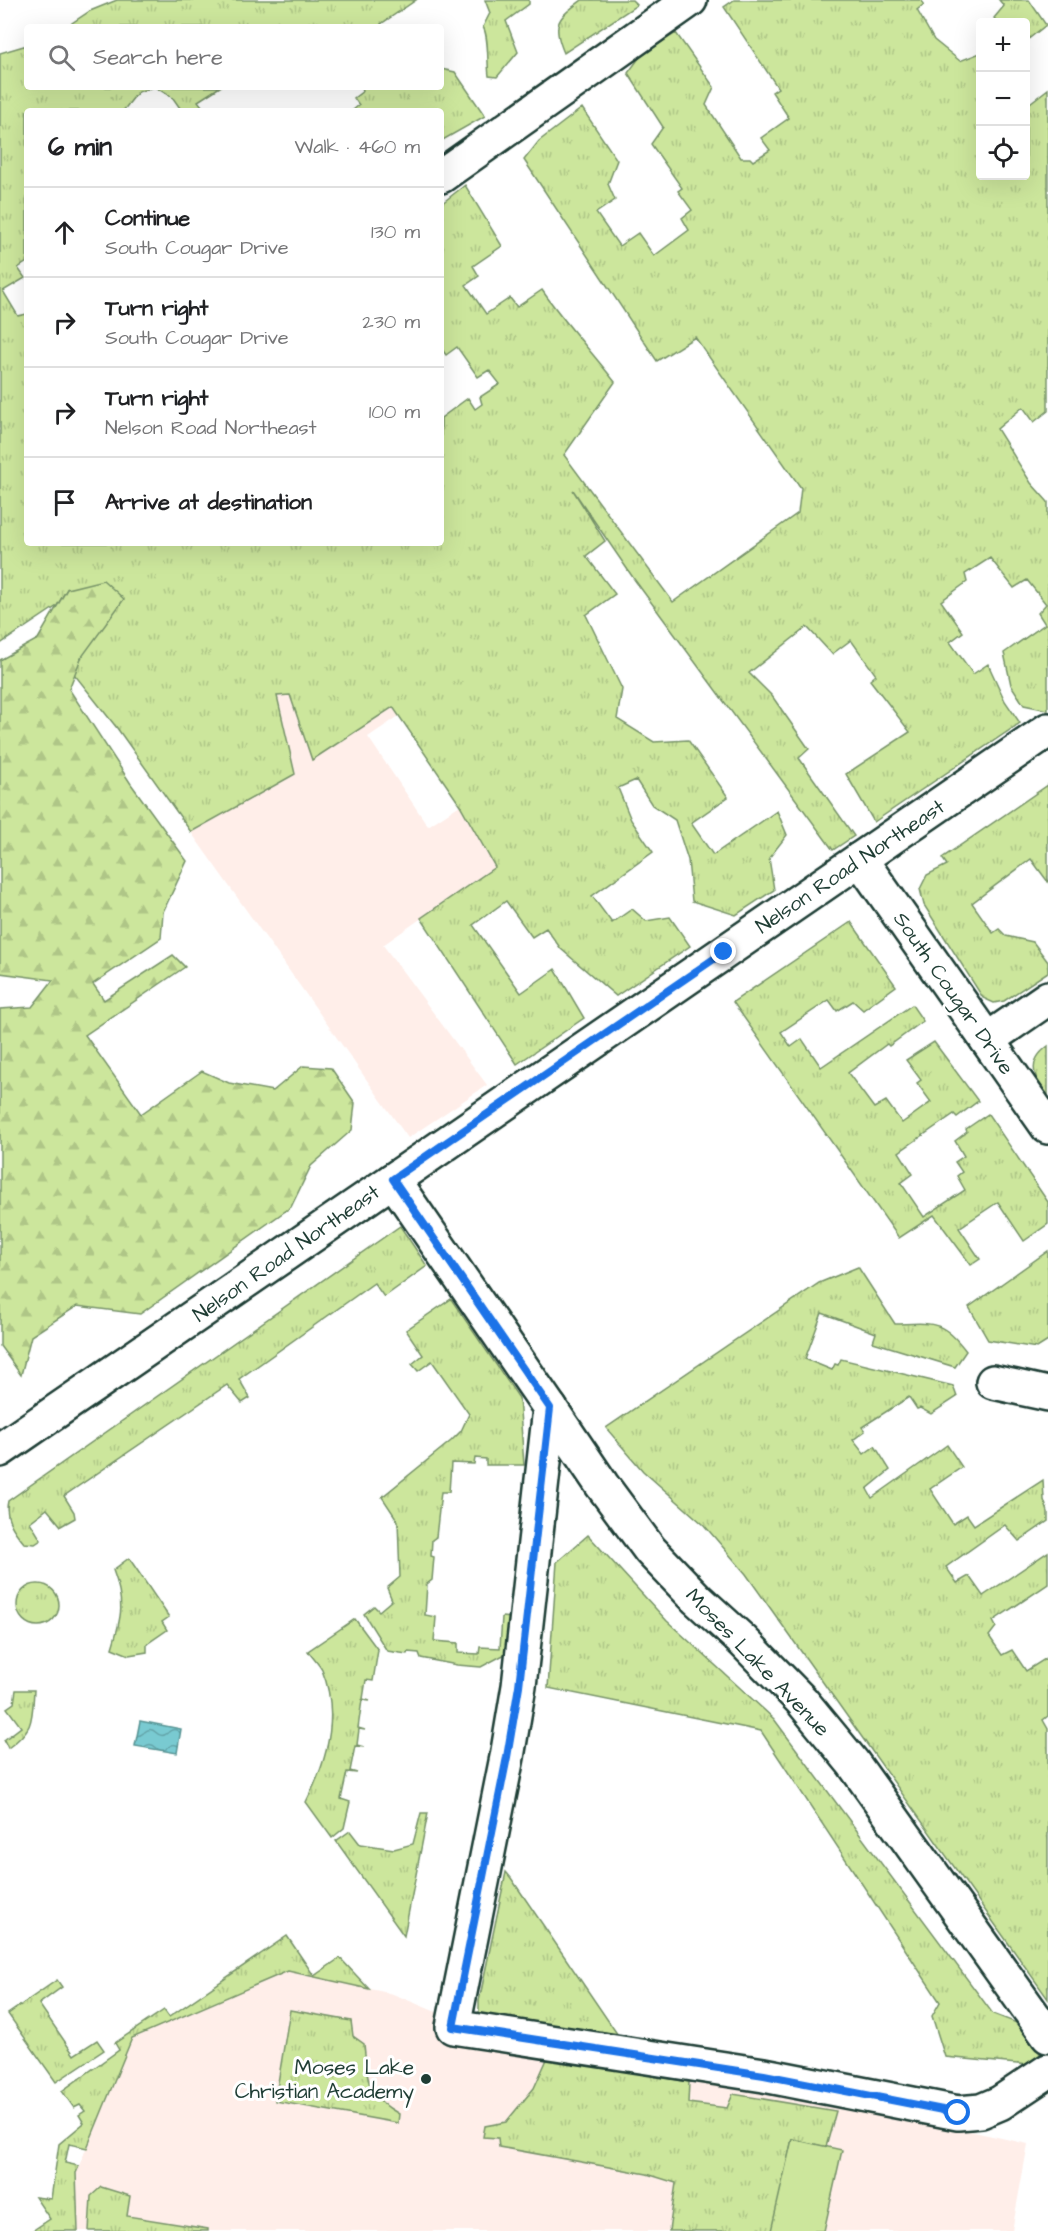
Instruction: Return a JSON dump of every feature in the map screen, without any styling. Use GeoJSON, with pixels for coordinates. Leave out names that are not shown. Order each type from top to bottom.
{"type":"FeatureCollection","features":[{"type":"Feature","properties":{"kind":"street"},"geometry":{"type":"LineString","coordinates":[[444,174],[690,0]]}},
{"type":"Feature","properties":{"kind":"street","name":"Nelson Road Northeast"},"geometry":{"type":"LineString","coordinates":[[0,1450],[1048,730]]}},
{"type":"Feature","properties":{"kind":"street","name":"South Cougar Drive"},"geometry":{"type":"LineString","coordinates":[[860,859],[1048,1128]]}},
{"type":"Feature","properties":{"kind":"street"},"geometry":{"type":"LineString","coordinates":[[987,1040],[1048,998]]}},
{"type":"Feature","properties":{"kind":"street"},"geometry":{"type":"LineString","coordinates":[[393,1179],[550,1408],[519,1686],[453,2027],[764,2075],[958,2113],[981,2111],[1000,2103],[1048,2071]]}},
{"type":"Feature","properties":{"kind":"street"},"geometry":{"type":"LineString","coordinates":[[993,1382],[1048,1394]]}},
{"type":"Feature","properties":{"kind":"street","name":"Moses Lake Avenue"},"geometry":{"type":"LineString","coordinates":[[550,1408],[602,1485],[650,1550],[802,1701],[853,1763],[1048,2036]]}},
{"type":"Feature","properties":{"kind":"shaded area"},"geometry":{"type":"Polygon","coordinates":[[[312,593],[399,716],[368,737],[428,826],[460,805],[495,867],[383,945],[487,1085],[408,1138],[117,728],[312,593]]]}},
{"type":"Feature","properties":{"kind":"shaded area","name":"Moses Lake Christian Academy"},"geometry":{"type":"Polygon","coordinates":[[[288,1971],[393,1994],[441,2014],[1028,2144],[1012,2231],[78,2231],[76,2173],[132,2038],[288,1971]]]}},
{"type":"Feature","properties":{"kind":"green space"},"geometry":{"type":"Polygon","coordinates":[[[117,0],[416,0],[381,24],[70,24],[90,11],[117,0]]]}},
{"type":"Feature","properties":{"kind":"green space"},"geometry":{"type":"Polygon","coordinates":[[[485,0],[529,0],[529,4],[506,21],[518,52],[497,77],[489,76],[487,43],[483,27],[490,13],[485,0]]]}},
{"type":"Feature","properties":{"kind":"green space"},"geometry":{"type":"Polygon","coordinates":[[[582,0],[632,0],[637,5],[564,53],[558,35],[559,22],[582,0]]]}},
{"type":"Feature","properties":{"kind":"green space"},"geometry":{"type":"Polygon","coordinates":[[[734,0],[921,0],[924,4],[917,10],[934,40],[960,61],[976,55],[976,180],[1030,180],[1030,103],[1048,89],[1048,411],[1034,422],[1023,407],[997,429],[1031,483],[1048,502],[1048,710],[1024,705],[1011,685],[1004,653],[1045,624],[1038,613],[1046,604],[1027,580],[1014,588],[990,558],[965,574],[967,582],[941,601],[963,632],[950,642],[973,674],[988,664],[1005,701],[1020,723],[874,822],[846,774],[910,732],[870,680],[876,675],[851,640],[832,654],[807,627],[749,673],[772,696],[809,749],[799,758],[854,836],[833,850],[634,579],[573,490],[605,541],[586,556],[615,594],[586,615],[622,689],[617,719],[654,742],[688,740],[728,797],[691,823],[713,855],[777,811],[787,835],[769,858],[774,890],[736,915],[692,901],[688,860],[675,820],[652,805],[636,780],[618,788],[631,820],[653,852],[592,896],[612,923],[632,909],[646,921],[670,917],[690,946],[616,996],[561,949],[546,928],[532,937],[506,901],[473,925],[521,993],[555,969],[584,1018],[517,1064],[421,918],[495,867],[460,805],[393,707],[312,760],[290,695],[277,696],[295,774],[191,832],[117,728],[74,674],[81,658],[67,589],[57,606],[0,644],[0,53],[24,46],[24,90],[144,90],[138,92],[125,108],[24,108],[24,264],[18,268],[24,279],[3,291],[18,316],[24,315],[24,546],[444,546],[444,416],[468,398],[475,409],[482,404],[480,397],[500,384],[489,370],[478,377],[457,347],[446,355],[444,352],[444,202],[465,185],[502,246],[473,266],[479,276],[466,285],[486,314],[510,298],[517,307],[542,290],[615,382],[564,455],[673,602],[798,513],[801,488],[695,337],[657,361],[524,160],[539,141],[582,108],[617,160],[608,184],[615,200],[596,213],[619,246],[638,233],[654,256],[689,230],[682,218],[692,210],[678,191],[682,188],[651,144],[663,127],[628,73],[642,54],[676,33],[714,87],[706,105],[741,158],[750,158],[753,161],[770,150],[761,138],[789,118],[772,92],[778,88],[724,7],[734,0]]]}},
{"type":"Feature","properties":{"kind":"green space"},"geometry":{"type":"Polygon","coordinates":[[[999,0],[1029,0],[1046,25],[1030,38],[1030,18],[994,18],[1004,6],[999,0]]]}},
{"type":"Feature","properties":{"kind":"green space"},"geometry":{"type":"Polygon","coordinates":[[[444,70],[455,72],[485,116],[444,139],[444,108],[356,108],[359,105],[354,98],[363,91],[444,90],[444,70]]]}},
{"type":"Feature","properties":{"kind":"green space"},"geometry":{"type":"Polygon","coordinates":[[[160,90],[215,90],[198,101],[204,108],[180,108],[173,98],[160,90]]]}},
{"type":"Feature","properties":{"kind":"green space"},"geometry":{"type":"Polygon","coordinates":[[[103,580],[124,599],[81,658],[69,689],[131,784],[187,861],[163,912],[161,938],[93,984],[104,1000],[173,955],[185,967],[85,1035],[141,1114],[202,1071],[229,1083],[273,1091],[303,1066],[331,1068],[355,1103],[352,1130],[311,1166],[291,1207],[140,1314],[77,1306],[31,1336],[21,1375],[0,1346],[0,1009],[32,1007],[53,980],[0,973],[0,660],[38,639],[67,589],[103,580]]]}},
{"type":"Feature","properties":{"kind":"green space"},"geometry":{"type":"Polygon","coordinates":[[[1048,785],[1048,882],[1031,859],[972,903],[993,933],[999,929],[1006,936],[1033,942],[1048,962],[1048,972],[1004,1001],[994,1003],[983,998],[924,905],[920,889],[927,875],[947,865],[942,858],[1048,785]]]}},
{"type":"Feature","properties":{"kind":"green space"},"geometry":{"type":"Polygon","coordinates":[[[851,922],[896,986],[863,1010],[853,1001],[837,1011],[829,1000],[781,1032],[791,1047],[802,1039],[821,1067],[912,1005],[923,1021],[848,1073],[874,1108],[886,1101],[902,1123],[931,1102],[917,1083],[921,1080],[906,1060],[934,1042],[978,1101],[957,1117],[954,1114],[899,1152],[913,1174],[901,1183],[924,1217],[965,1190],[957,1176],[962,1172],[955,1162],[964,1156],[955,1141],[967,1132],[966,1129],[988,1114],[1048,1202],[1048,1224],[1024,1241],[998,1202],[959,1228],[980,1259],[971,1265],[934,1215],[899,1238],[733,1002],[851,922]]]}},
{"type":"Feature","properties":{"kind":"green space"},"geometry":{"type":"Polygon","coordinates":[[[1048,1046],[1048,1097],[1039,1084],[1034,1065],[1041,1052],[1048,1046]]]}},
{"type":"Feature","properties":{"kind":"green space"},"geometry":{"type":"Polygon","coordinates":[[[400,1226],[427,1266],[384,1297],[374,1283],[239,1379],[250,1398],[242,1403],[227,1385],[64,1496],[75,1518],[61,1526],[47,1509],[30,1522],[41,1540],[35,1544],[24,1543],[13,1529],[9,1519],[8,1501],[400,1226]]]}},
{"type":"Feature","properties":{"kind":"green space"},"geometry":{"type":"Polygon","coordinates":[[[1048,1251],[1048,1341],[1037,1348],[988,1340],[969,1307],[1048,1251]]]}},
{"type":"Feature","properties":{"kind":"green space"},"geometry":{"type":"Polygon","coordinates":[[[858,1267],[895,1324],[918,1323],[943,1328],[966,1351],[955,1367],[873,1342],[876,1333],[822,1313],[805,1359],[832,1370],[841,1359],[953,1386],[957,1397],[931,1414],[920,1408],[917,1409],[909,1397],[862,1427],[865,1431],[853,1440],[864,1454],[875,1446],[890,1470],[867,1489],[872,1498],[947,1445],[962,1467],[930,1489],[953,1524],[967,1515],[974,1525],[1043,1480],[1048,1521],[1019,1541],[1005,1525],[946,1567],[957,1583],[969,1576],[983,1596],[1048,1552],[1048,1584],[993,1621],[996,1627],[989,1636],[1002,1655],[1012,1650],[1026,1671],[1048,1657],[1048,1716],[1043,1720],[1048,1729],[1048,1999],[746,1574],[704,1525],[643,1471],[606,1428],[819,1283],[858,1267]]]}},
{"type":"Feature","properties":{"kind":"green space"},"geometry":{"type":"Polygon","coordinates":[[[451,1299],[519,1398],[524,1465],[486,1465],[486,1459],[475,1458],[474,1464],[451,1463],[449,1492],[441,1492],[436,1537],[432,1540],[431,1556],[434,1557],[432,1580],[427,1584],[425,1615],[436,1617],[434,1641],[458,1643],[458,1653],[479,1654],[480,1647],[500,1648],[502,1617],[513,1618],[511,1651],[481,1667],[421,1658],[419,1653],[387,1651],[364,1614],[374,1606],[379,1611],[392,1600],[387,1588],[400,1577],[398,1521],[382,1497],[451,1441],[461,1431],[469,1414],[432,1361],[418,1371],[412,1364],[423,1355],[406,1330],[451,1299]]]}},
{"type":"Feature","properties":{"kind":"green space"},"geometry":{"type":"Polygon","coordinates":[[[588,1535],[667,1621],[774,1719],[993,2014],[1022,2025],[1041,2055],[1039,2066],[945,2057],[932,2016],[940,2002],[761,1731],[548,1688],[557,1562],[588,1535]]]}},
{"type":"Feature","properties":{"kind":"green space"},"geometry":{"type":"Polygon","coordinates":[[[129,1558],[169,1617],[162,1622],[167,1630],[147,1644],[147,1652],[129,1655],[112,1648],[121,1609],[121,1600],[113,1570],[129,1558]]]}},
{"type":"Feature","properties":{"kind":"green space"},"geometry":{"type":"Polygon","coordinates":[[[38,1584],[53,1590],[59,1605],[53,1620],[38,1626],[23,1620],[17,1605],[23,1590],[38,1584]]]}},
{"type":"Feature","properties":{"kind":"green space"},"geometry":{"type":"Polygon","coordinates":[[[355,1619],[378,1650],[373,1681],[366,1680],[363,1699],[370,1701],[362,1700],[358,1728],[365,1730],[359,1729],[357,1745],[364,1747],[355,1746],[350,1771],[357,1773],[347,1772],[341,1799],[350,1802],[344,1828],[332,1838],[306,1802],[320,1771],[329,1738],[330,1721],[330,1704],[322,1670],[308,1651],[355,1619]]]}},
{"type":"Feature","properties":{"kind":"green space"},"geometry":{"type":"Polygon","coordinates":[[[16,1690],[34,1690],[32,1717],[23,1735],[8,1748],[4,1740],[21,1727],[7,1708],[14,1703],[16,1690]]]}},
{"type":"Feature","properties":{"kind":"green space"},"geometry":{"type":"Polygon","coordinates":[[[421,1813],[428,1813],[404,1936],[336,1841],[350,1831],[360,1844],[394,1849],[413,1844],[421,1813]]]}},
{"type":"Feature","properties":{"kind":"green space"},"geometry":{"type":"Polygon","coordinates":[[[506,1872],[624,2044],[479,2016],[479,2001],[506,1872]]]}},
{"type":"Feature","properties":{"kind":"green space"},"geometry":{"type":"Polygon","coordinates":[[[287,1936],[314,1976],[340,1958],[369,1989],[288,1971],[132,2038],[87,2148],[69,2144],[65,2163],[79,2166],[76,2173],[78,2231],[32,2231],[50,2219],[35,2197],[51,2199],[59,2144],[84,2123],[79,2115],[85,2111],[80,2105],[74,2108],[62,2091],[119,2050],[115,2043],[164,2010],[169,2017],[287,1936]]]}},
{"type":"Feature","properties":{"kind":"green space"},"geometry":{"type":"Polygon","coordinates":[[[57,1980],[62,1987],[39,2004],[74,2055],[97,2040],[104,2050],[56,2082],[8,2014],[57,1980]]]}},
{"type":"Feature","properties":{"kind":"green space"},"geometry":{"type":"Polygon","coordinates":[[[290,2010],[351,2021],[353,2036],[364,2044],[370,2086],[380,2100],[399,2114],[398,2123],[275,2101],[290,2010]]]}},
{"type":"Feature","properties":{"kind":"green space"},"geometry":{"type":"Polygon","coordinates":[[[548,2057],[689,2082],[688,2103],[727,2108],[733,2094],[836,2111],[826,2147],[792,2139],[773,2231],[669,2231],[676,2183],[647,2174],[499,2147],[498,2138],[483,2137],[485,2126],[506,2122],[534,2088],[548,2057]]]}},
{"type":"Feature","properties":{"kind":"green space"},"geometry":{"type":"Polygon","coordinates":[[[792,2139],[842,2150],[824,2231],[771,2231],[792,2139]]]}},
{"type":"Feature","properties":{"kind":"green space"},"geometry":{"type":"Polygon","coordinates":[[[101,2187],[130,2196],[127,2216],[208,2229],[208,2231],[89,2231],[91,2196],[101,2187]]]}},
{"type":"Feature","properties":{"kind":"water"},"geometry":{"type":"Polygon","coordinates":[[[140,1721],[181,1729],[177,1753],[135,1746],[140,1721]]]}},
{"type":"Feature","properties":{"kind":"place","name":"Moses Lake Christian Academy"},"geometry":{"type":"Point","coordinates":[426,2079]}},
{"type":"Feature","properties":{"kind":"route"},"geometry":{"type":"LineString","coordinates":[[724,952],[393,1179],[550,1408],[519,1686],[453,2027],[764,2075],[958,2113]]}}]}
